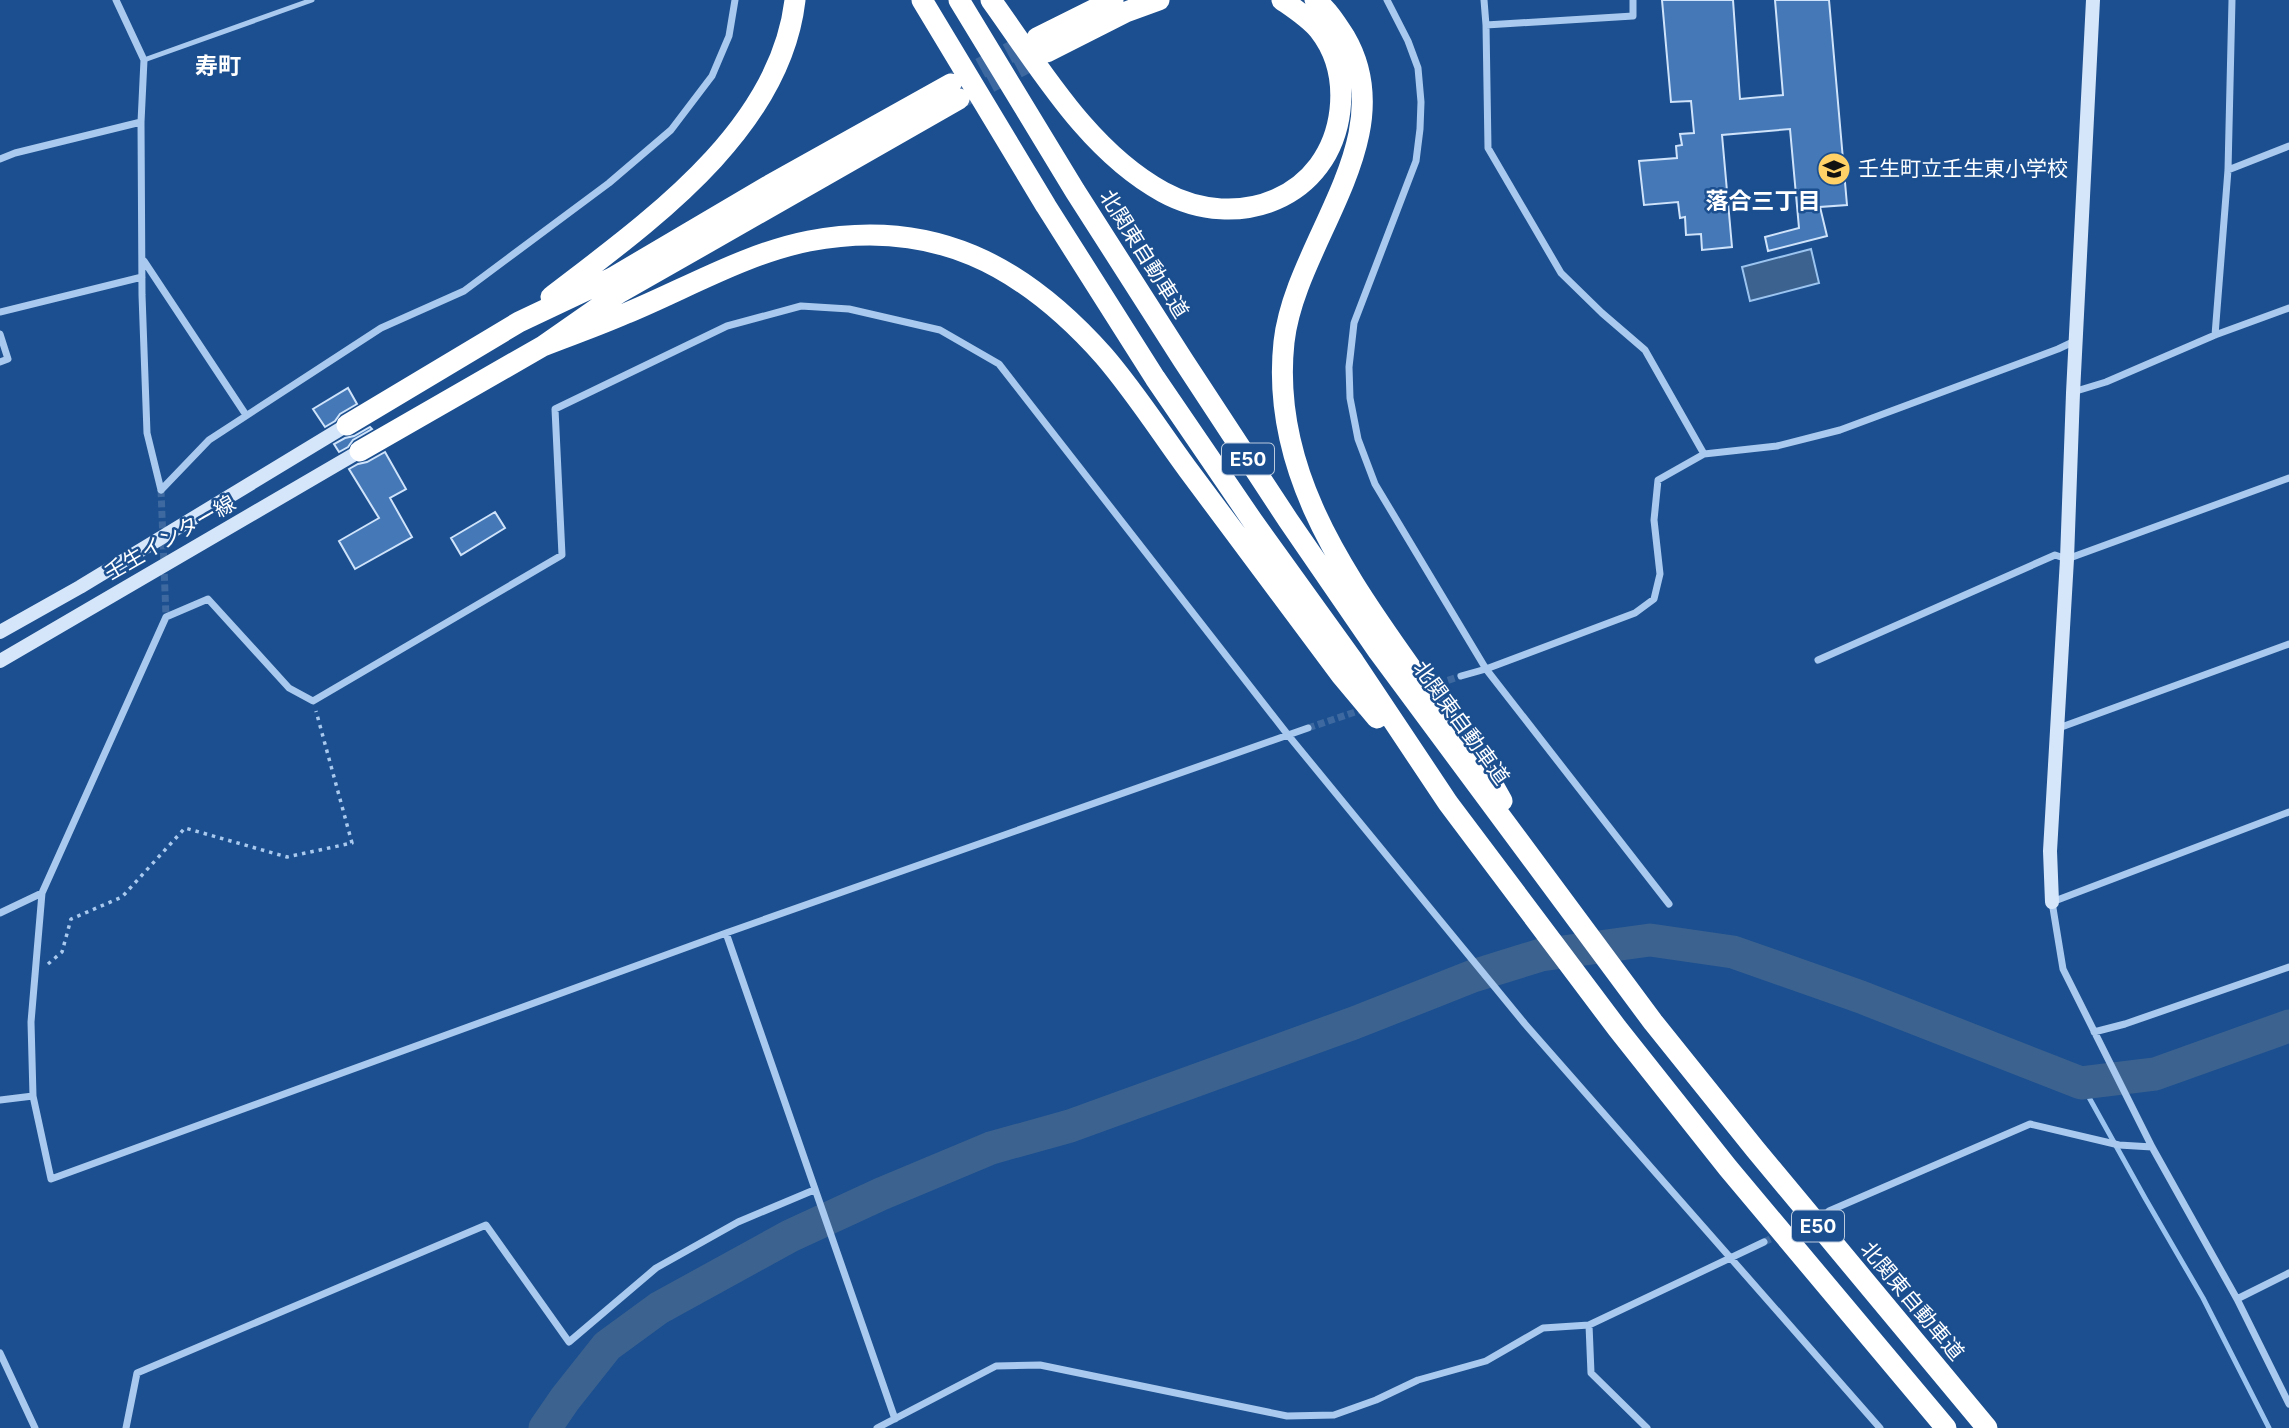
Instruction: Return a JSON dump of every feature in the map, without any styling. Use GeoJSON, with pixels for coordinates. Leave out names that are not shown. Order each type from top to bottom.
{"type":"FeatureCollection","features":[{"type":"Feature","properties":{"kind":"highway"},"geometry":{"type":"LineString","coordinates":[[519,322],[597,262],[688,186],[722,150],[751,116],[770,80],[786,43],[795,0]]}},
{"type":"Feature","properties":{"kind":"highway","name":"E50"},"geometry":{"type":"LineString","coordinates":[[922,0],[1046,206],[1156,378],[1254,523],[1354,662],[1448,803],[1728,1168],[1946,1428]]}},
{"type":"Feature","properties":{"kind":"highway","name":"北関東自動車道"},"geometry":{"type":"LineString","coordinates":[[960,0],[1075,191],[1288,520],[1386,662],[1653,1022],[1987,1428]]}},
{"type":"Feature","properties":{"kind":"highway"},"geometry":{"type":"LineString","coordinates":[[991,0],[1064,101],[1098,141],[1131,170],[1164,193],[1193,205],[1222,209],[1251,208],[1272,202],[1296,189],[1313,175],[1328,154],[1338,128],[1342,97],[1339,70],[1319,31],[1282,0]]}},
{"type":"Feature","properties":{"kind":"highway"},"geometry":{"type":"LineString","coordinates":[[1113,0],[1042,45],[1159,0]]}},
{"type":"Feature","properties":{"kind":"highway"},"geometry":{"type":"LineString","coordinates":[[1315,0],[1325,8],[1352,49],[1360,77],[1362,106],[1360,136],[1349,169],[1304,269],[1284,340],[1283,408],[1296,465],[1310,504],[1336,555],[1392,641],[1488,776],[1563,901]]}},
{"type":"Feature","properties":{"kind":"highway"},"geometry":{"type":"LineString","coordinates":[[347,425],[519,322],[612,278],[769,185],[955,91],[619,293],[543,346],[360,451]]}},
{"type":"Feature","properties":{"kind":"highway"},"geometry":{"type":"LineString","coordinates":[[543,346],[629,313],[730,267],[807,242],[844,236],[908,237],[967,252],[994,264],[1045,297],[1105,358],[1341,675],[1448,803]]}},
{"type":"Feature","properties":{"kind":"street"},"geometry":{"type":"LineString","coordinates":[[116,0],[144,60],[141,122],[142,276],[147,433],[161,490],[209,440],[381,328],[464,291],[609,183],[671,130],[712,76],[729,36],[735,0]]}},
{"type":"Feature","properties":{"kind":"street"},"geometry":{"type":"LineString","coordinates":[[1387,0],[1408,41],[1418,68],[1420,129],[1416,161],[1354,323],[1349,367],[1350,398],[1358,439],[1375,484],[1486,669],[1669,904]]}},
{"type":"Feature","properties":{"kind":"street"},"geometry":{"type":"LineString","coordinates":[[1484,0],[1488,148],[1561,273],[1602,313],[1646,350],[1703,454]]}},
{"type":"Feature","properties":{"kind":"street"},"geometry":{"type":"LineString","coordinates":[[1486,25],[1633,16],[1633,0]]}},
{"type":"Feature","properties":{"kind":"street"},"geometry":{"type":"LineString","coordinates":[[2093,0],[2075,340],[2067,559],[2050,851],[2052,902],[2063,970],[2152,1147],[2237,1299],[2289,1404]]}},
{"type":"Feature","properties":{"kind":"street"},"geometry":{"type":"LineString","coordinates":[[2215,335],[2228,170],[2232,0]]}},
{"type":"Feature","properties":{"kind":"street"},"geometry":{"type":"LineString","coordinates":[[0,159],[141,122]]}},
{"type":"Feature","properties":{"kind":"street"},"geometry":{"type":"LineString","coordinates":[[2228,170],[2289,146]]}},
{"type":"Feature","properties":{"kind":"street"},"geometry":{"type":"LineString","coordinates":[[143,259],[246,415]]}},
{"type":"Feature","properties":{"kind":"street"},"geometry":{"type":"LineString","coordinates":[[0,312],[142,276]]}},
{"type":"Feature","properties":{"kind":"street"},"geometry":{"type":"LineString","coordinates":[[1308,729],[1288,734],[726,933],[51,1179],[33,1096],[31,1022],[43,893],[166,617],[208,599],[289,688],[313,701],[562,555],[555,409],[727,326],[802,306],[849,309],[940,330],[999,364],[1288,734],[1525,1024],[1880,1428]]}},
{"type":"Feature","properties":{"kind":"street"},"geometry":{"type":"LineString","coordinates":[[2073,393],[2289,308]]}},
{"type":"Feature","properties":{"kind":"street"},"geometry":{"type":"LineString","coordinates":[[0,334],[8,359],[0,362]]}},
{"type":"Feature","properties":{"kind":"street"},"geometry":{"type":"LineString","coordinates":[[1461,677],[1634,613],[1654,599],[1660,574],[1654,520],[1658,480],[1703,454],[1777,446],[1840,430],[2058,349],[2075,340]]}},
{"type":"Feature","properties":{"kind":"street","name":"壬生インター線"},"geometry":{"type":"LineString","coordinates":[[0,632],[80,587],[347,425]]}},
{"type":"Feature","properties":{"kind":"street","name":"壬生インター線"},"geometry":{"type":"LineString","coordinates":[[0,661],[360,451]]}},
{"type":"Feature","properties":{"kind":"street"},"geometry":{"type":"LineString","coordinates":[[1818,660],[2055,555],[2067,559],[2289,478]]}},
{"type":"Feature","properties":{"kind":"street"},"geometry":{"type":"LineString","coordinates":[[2056,729],[2289,643]]}},
{"type":"Feature","properties":{"kind":"street"},"geometry":{"type":"LineString","coordinates":[[2052,902],[2289,812]]}},
{"type":"Feature","properties":{"kind":"street"},"geometry":{"type":"LineString","coordinates":[[0,913],[43,893]]}},
{"type":"Feature","properties":{"kind":"street"},"geometry":{"type":"LineString","coordinates":[[726,933],[895,1419]]}},
{"type":"Feature","properties":{"kind":"street"},"geometry":{"type":"LineString","coordinates":[[2094,1032],[2152,1015],[2289,967]]}},
{"type":"Feature","properties":{"kind":"street"},"geometry":{"type":"LineString","coordinates":[[0,1100],[33,1096]]}},
{"type":"Feature","properties":{"kind":"street"},"geometry":{"type":"LineString","coordinates":[[1829,1211],[2030,1124],[2119,1145],[2152,1147]]}},
{"type":"Feature","properties":{"kind":"street"},"geometry":{"type":"LineString","coordinates":[[126,1428],[138,1373],[486,1225],[569,1342],[656,1268],[738,1222],[814,1190]]}},
{"type":"Feature","properties":{"kind":"street"},"geometry":{"type":"LineString","coordinates":[[877,1428],[996,1366],[1040,1365],[1287,1416],[1335,1415],[1376,1400],[1418,1380],[1486,1361],[1543,1328],[1589,1325],[1764,1242]]}},
{"type":"Feature","properties":{"kind":"street"},"geometry":{"type":"LineString","coordinates":[[2237,1299],[2289,1273]]}},
{"type":"Feature","properties":{"kind":"street"},"geometry":{"type":"LineString","coordinates":[[1589,1325],[1591,1373],[1647,1428]]}},
{"type":"Feature","properties":{"kind":"street"},"geometry":{"type":"LineString","coordinates":[[0,1353],[35,1428]]}},
{"type":"Feature","properties":{"kind":"lane"},"geometry":{"type":"LineString","coordinates":[[144,60],[312,0]]}},
{"type":"Feature","properties":{"kind":"path"},"geometry":{"type":"LineString","coordinates":[[36,975],[62,952],[71,919],[122,897],[185,828],[287,857],[352,843],[313,701]]}},
{"type":"Feature","properties":{"kind":"water"},"geometry":{"type":"Polygon","coordinates":[[[1811,249],[1819,283],[1750,301],[1742,267],[1811,249]]]}},
{"type":"Feature","properties":{"kind":"building"},"geometry":{"type":"Polygon","coordinates":[[[1662,0],[1733,0],[1740,99],[1783,95],[1775,0],[1829,0],[1847,205],[1820,207],[1827,236],[1768,251],[1765,237],[1799,228],[1790,129],[1722,135],[1732,247],[1702,250],[1701,234],[1686,235],[1685,217],[1680,218],[1678,202],[1644,205],[1639,161],[1677,158],[1676,146],[1682,145],[1680,134],[1694,133],[1691,101],[1671,102],[1662,0]]]}},
{"type":"Feature","properties":{"kind":"building"},"geometry":{"type":"Polygon","coordinates":[[[348,388],[357,404],[325,427],[313,409],[348,388]]]}},
{"type":"Feature","properties":{"kind":"building"},"geometry":{"type":"Polygon","coordinates":[[[370,427],[372,429],[339,452],[334,444],[370,427]]]}},
{"type":"Feature","properties":{"kind":"building"},"geometry":{"type":"Polygon","coordinates":[[[385,452],[406,489],[390,498],[412,537],[355,569],[339,541],[379,518],[349,469],[385,452]]]}},
{"type":"Feature","properties":{"kind":"building"},"geometry":{"type":"Polygon","coordinates":[[[495,512],[505,528],[461,555],[451,538],[495,512]]]}},
{"type":"Feature","properties":{"kind":"waterway"},"geometry":{"type":"LineString","coordinates":[[545,1428],[607,1346],[659,1308],[790,1236],[991,1148],[1070,1126],[1354,1023],[1473,976],[1541,955],[1650,940],[1733,952],[1861,997],[2081,1083],[2155,1074],[2289,1026]]}},
{"type":"Feature","properties":{"kind":"waterway"},"geometry":{"type":"LineString","coordinates":[[2081,1083],[2203,1298],[2269,1428]]}},
{"type":"Feature","properties":{"kind":"tunnel"},"geometry":{"type":"LineString","coordinates":[[953,83],[1037,38]]}},
{"type":"Feature","properties":{"kind":"tunnel"},"geometry":{"type":"LineString","coordinates":[[962,97],[1047,52]]}},
{"type":"Feature","properties":{"kind":"tunnel"},"geometry":{"type":"LineString","coordinates":[[161,490],[166,617]]}},
{"type":"Feature","properties":{"kind":"tunnel"},"geometry":{"type":"LineString","coordinates":[[1428,687],[1461,676]]}},
{"type":"Feature","properties":{"kind":"tunnel"},"geometry":{"type":"LineString","coordinates":[[1308,728],[1364,709]]}},
{"type":"Feature","properties":{"kind":"tunnel"},"geometry":{"type":"LineString","coordinates":[[1764,1242],[1829,1211]]}},
{"type":"Feature","properties":{"kind":"place","name":"壬生町立壬生東小学校"},"geometry":{"type":"Point","coordinates":[1834,169]}},
{"type":"Feature","properties":{"kind":"district","name":"寿町"},"geometry":{"type":"Point","coordinates":[218,66]}},
{"type":"Feature","properties":{"kind":"district","name":"落合三丁目"},"geometry":{"type":"Point","coordinates":[1763,201]}}]}
